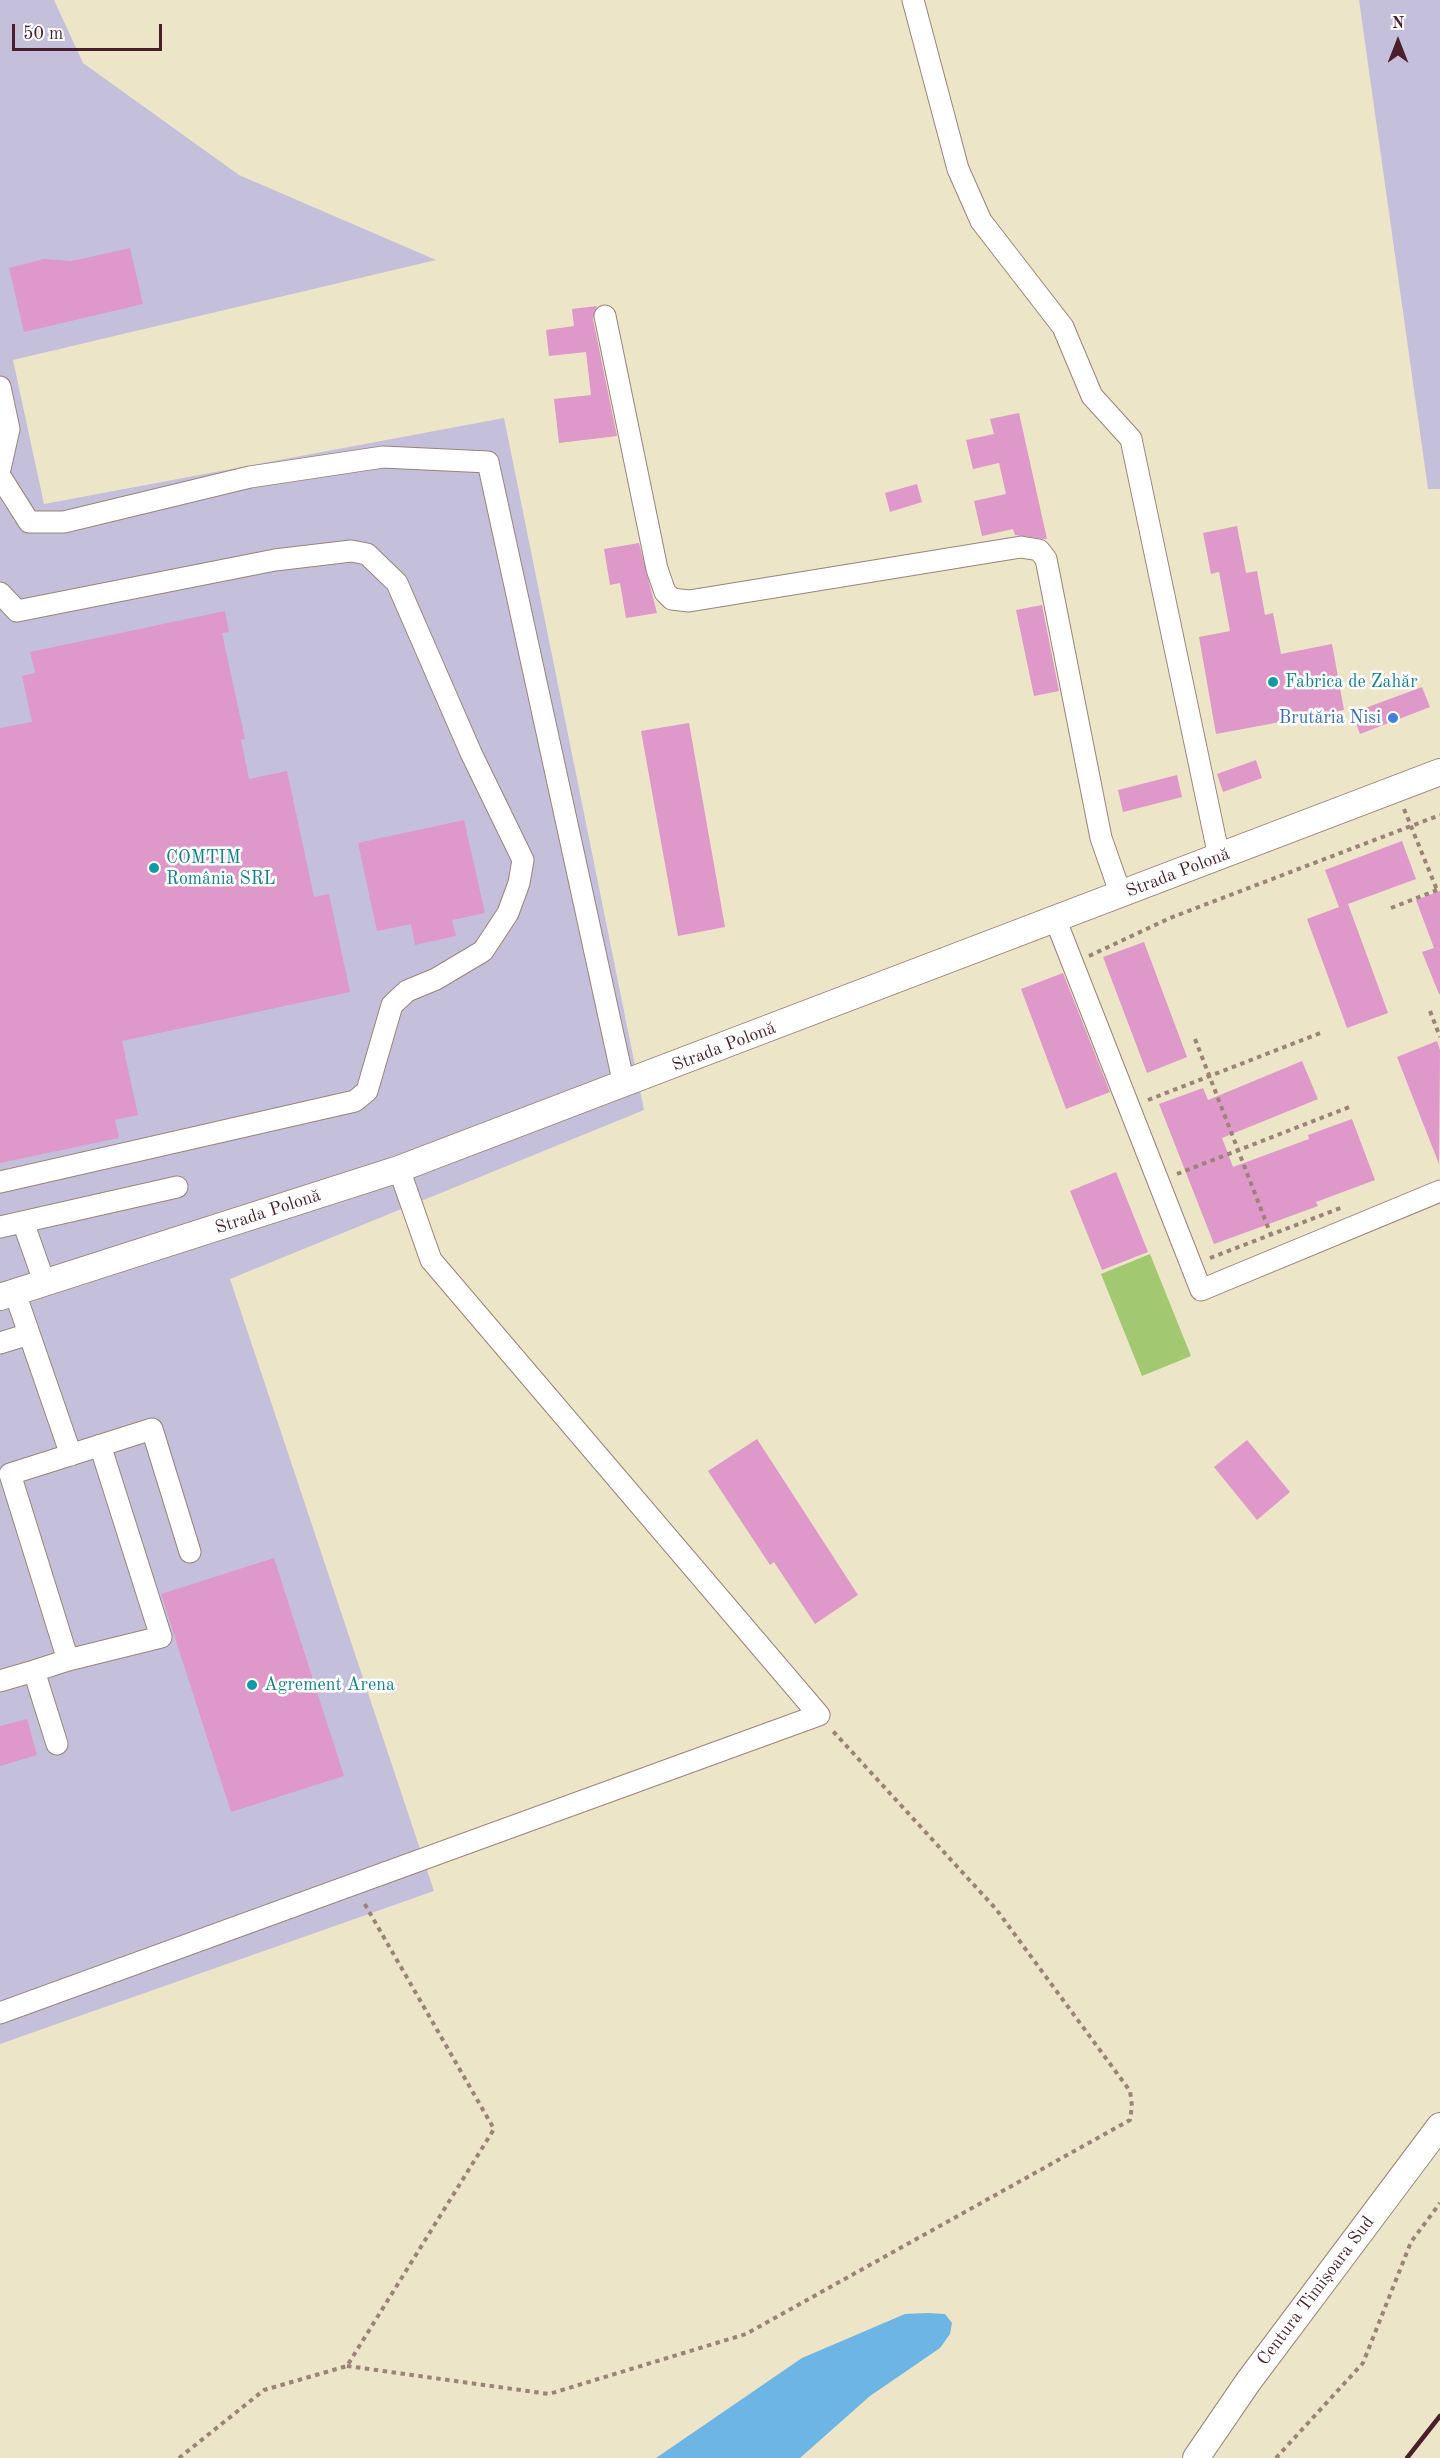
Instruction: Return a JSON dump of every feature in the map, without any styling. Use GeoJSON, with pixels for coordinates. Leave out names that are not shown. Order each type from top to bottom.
{"type":"FeatureCollection","features":[{"type":"Feature","properties":{"kind":"main road","name":"Strada Polonă"},"geometry":{"type":"LineString","coordinates":[[7,1295],[399,1169],[1056,921],[1440,772]]}},
{"type":"Feature","properties":{"kind":"main road","name":"Centura Timișoara Sud"},"geometry":{"type":"LineString","coordinates":[[1196,2458],[1248,2382],[1440,2126]]}},
{"type":"Feature","properties":{"kind":"lane"},"geometry":{"type":"LineString","coordinates":[[913,0],[958,169],[981,221],[1063,327],[1092,396],[1131,439],[1219,857]]}},
{"type":"Feature","properties":{"kind":"lane"},"geometry":{"type":"LineString","coordinates":[[605,316],[657,569],[665,592],[672,599],[689,601],[1021,547],[1039,550],[1046,559],[1101,838],[1121,896]]}},
{"type":"Feature","properties":{"kind":"lane"},"geometry":{"type":"LineString","coordinates":[[0,387],[9,429],[0,469]]}},
{"type":"Feature","properties":{"kind":"lane"},"geometry":{"type":"LineString","coordinates":[[0,476],[29,522],[64,522],[250,477],[383,457],[488,462],[624,1085]]}},
{"type":"Feature","properties":{"kind":"lane"},"geometry":{"type":"LineString","coordinates":[[0,593],[17,611],[275,560],[351,550],[367,554],[397,583],[471,753],[523,860],[519,883],[508,913],[483,951],[436,979],[407,991],[392,1005],[367,1091],[355,1101],[0,1182]]}},
{"type":"Feature","properties":{"kind":"lane"},"geometry":{"type":"LineString","coordinates":[[1056,921],[1201,1290],[1440,1191]]}},
{"type":"Feature","properties":{"kind":"lane"},"geometry":{"type":"LineString","coordinates":[[0,2013],[819,1715],[431,1260],[399,1169]]}},
{"type":"Feature","properties":{"kind":"lane"},"geometry":{"type":"LineString","coordinates":[[0,1227],[177,1187]]}},
{"type":"Feature","properties":{"kind":"lane"},"geometry":{"type":"LineString","coordinates":[[23,1222],[45,1284]]}},
{"type":"Feature","properties":{"kind":"lane"},"geometry":{"type":"LineString","coordinates":[[7,1295],[29,1334],[71,1455]]}},
{"type":"Feature","properties":{"kind":"lane"},"geometry":{"type":"LineString","coordinates":[[0,1343],[29,1334]]}},
{"type":"Feature","properties":{"kind":"lane"},"geometry":{"type":"LineString","coordinates":[[68,1660],[10,1474],[152,1429],[190,1552]]}},
{"type":"Feature","properties":{"kind":"lane"},"geometry":{"type":"LineString","coordinates":[[0,1681],[68,1660],[161,1637],[100,1445]]}},
{"type":"Feature","properties":{"kind":"lane"},"geometry":{"type":"LineString","coordinates":[[34,1671],[57,1744]]}},
{"type":"Feature","properties":{"kind":"path"},"geometry":{"type":"LineString","coordinates":[[1391,908],[1439,890],[1401,800]]}},
{"type":"Feature","properties":{"kind":"path"},"geometry":{"type":"LineString","coordinates":[[1072,964],[1170,918],[1440,815]]}},
{"type":"Feature","properties":{"kind":"path"},"geometry":{"type":"LineString","coordinates":[[1430,1011],[1440,1037]]}},
{"type":"Feature","properties":{"kind":"path"},"geometry":{"type":"LineString","coordinates":[[1131,1107],[1323,1032]]}},
{"type":"Feature","properties":{"kind":"path"},"geometry":{"type":"LineString","coordinates":[[1195,1039],[1271,1235]]}},
{"type":"Feature","properties":{"kind":"path"},"geometry":{"type":"LineString","coordinates":[[1159,1181],[1352,1106]]}},
{"type":"Feature","properties":{"kind":"path"},"geometry":{"type":"LineString","coordinates":[[1192,1265],[1354,1203]]}},
{"type":"Feature","properties":{"kind":"path"},"geometry":{"type":"LineString","coordinates":[[179,2458],[264,2390],[347,2366],[549,2394],[735,2337],[757,2328],[1130,2120],[1130,2091],[996,1909],[819,1715]]}},
{"type":"Feature","properties":{"kind":"path"},"geometry":{"type":"LineString","coordinates":[[347,2366],[494,2129],[354,1884]]}},
{"type":"Feature","properties":{"kind":"path"},"geometry":{"type":"LineString","coordinates":[[1276,2458],[1363,2363],[1411,2242],[1440,2203]]}},
{"type":"Feature","properties":{"kind":"shaded area"},"geometry":{"type":"Polygon","coordinates":[[[0,0],[54,0],[83,63],[239,175],[436,260],[13,360],[44,504],[504,418],[644,1110],[230,1279],[434,1891],[0,2044],[0,0]]]}},
{"type":"Feature","properties":{"kind":"shaded area"},"geometry":{"type":"Polygon","coordinates":[[[1359,0],[1440,0],[1440,489],[1428,489],[1359,0]]]}},
{"type":"Feature","properties":{"kind":"green space"},"geometry":{"type":"Polygon","coordinates":[[[1150,1254],[1191,1356],[1142,1376],[1101,1274],[1150,1254]]]}},
{"type":"Feature","properties":{"kind":"water"},"geometry":{"type":"Polygon","coordinates":[[[905,2314],[945,2314],[952,2323],[950,2334],[940,2348],[870,2396],[800,2458],[656,2458],[802,2358],[905,2314]]]}},
{"type":"Feature","properties":{"kind":"building"},"geometry":{"type":"Polygon","coordinates":[[[130,248],[143,304],[24,332],[9,268],[44,259],[72,261],[130,248]]]}},
{"type":"Feature","properties":{"kind":"building"},"geometry":{"type":"Polygon","coordinates":[[[597,306],[593,319],[617,436],[559,443],[554,399],[591,395],[586,352],[549,356],[546,330],[574,326],[572,309],[597,306]]]}},
{"type":"Feature","properties":{"kind":"building"},"geometry":{"type":"Polygon","coordinates":[[[1019,413],[1047,539],[1015,535],[1013,529],[982,536],[974,501],[1006,494],[999,463],[973,469],[966,440],[994,434],[990,419],[1019,413]]]}},
{"type":"Feature","properties":{"kind":"building"},"geometry":{"type":"Polygon","coordinates":[[[917,484],[922,502],[890,512],[885,493],[917,484]]]}},
{"type":"Feature","properties":{"kind":"building","name":"Fabrica de Zahăr"},"geometry":{"type":"Polygon","coordinates":[[[1237,526],[1246,573],[1257,571],[1265,615],[1273,613],[1281,654],[1332,644],[1344,710],[1216,734],[1199,637],[1230,631],[1219,572],[1211,574],[1203,533],[1237,526]]]}},
{"type":"Feature","properties":{"kind":"building"},"geometry":{"type":"Polygon","coordinates":[[[639,543],[657,613],[626,618],[620,583],[610,585],[604,549],[639,543]]]}},
{"type":"Feature","properties":{"kind":"building"},"geometry":{"type":"Polygon","coordinates":[[[1042,605],[1059,691],[1034,696],[1016,610],[1042,605]]]}},
{"type":"Feature","properties":{"kind":"building","name":"COMTIM România SRL"},"geometry":{"type":"Polygon","coordinates":[[[225,611],[229,632],[222,633],[245,739],[241,740],[249,779],[287,771],[314,897],[329,894],[350,992],[122,1041],[138,1115],[115,1120],[119,1138],[0,1163],[0,728],[32,722],[22,676],[35,673],[30,652],[225,611]]]}},
{"type":"Feature","properties":{"kind":"building"},"geometry":{"type":"Polygon","coordinates":[[[1422,687],[1430,707],[1360,734],[1352,713],[1422,687]]]}},
{"type":"Feature","properties":{"kind":"building"},"geometry":{"type":"Polygon","coordinates":[[[689,723],[725,927],[678,936],[641,731],[689,723]]]}},
{"type":"Feature","properties":{"kind":"building"},"geometry":{"type":"Polygon","coordinates":[[[1256,760],[1262,778],[1223,792],[1217,774],[1256,760]]]}},
{"type":"Feature","properties":{"kind":"building"},"geometry":{"type":"Polygon","coordinates":[[[1177,775],[1182,797],[1123,812],[1118,790],[1177,775]]]}},
{"type":"Feature","properties":{"kind":"building"},"geometry":{"type":"Polygon","coordinates":[[[464,820],[485,913],[452,920],[456,936],[415,945],[411,924],[377,931],[358,843],[464,820]]]}},
{"type":"Feature","properties":{"kind":"building"},"geometry":{"type":"Polygon","coordinates":[[[1402,841],[1416,879],[1348,904],[1388,1013],[1347,1028],[1307,919],[1339,907],[1325,870],[1402,841]]]}},
{"type":"Feature","properties":{"kind":"building"},"geometry":{"type":"Polygon","coordinates":[[[1440,891],[1439,994],[1422,952],[1434,948],[1416,900],[1440,891]]]}},
{"type":"Feature","properties":{"kind":"building"},"geometry":{"type":"Polygon","coordinates":[[[1144,942],[1187,1057],[1147,1073],[1103,957],[1144,942]]]}},
{"type":"Feature","properties":{"kind":"building"},"geometry":{"type":"Polygon","coordinates":[[[1063,973],[1110,1092],[1066,1109],[1021,989],[1063,973]]]}},
{"type":"Feature","properties":{"kind":"building"},"geometry":{"type":"Polygon","coordinates":[[[1437,1041],[1440,1050],[1439,1164],[1397,1057],[1437,1041]]]}},
{"type":"Feature","properties":{"kind":"building"},"geometry":{"type":"Polygon","coordinates":[[[1302,1061],[1318,1099],[1222,1138],[1233,1167],[1309,1139],[1308,1135],[1352,1119],[1375,1180],[1316,1202],[1318,1206],[1214,1244],[1159,1104],[1203,1088],[1208,1100],[1302,1061]]]}},
{"type":"Feature","properties":{"kind":"building"},"geometry":{"type":"Polygon","coordinates":[[[1116,1172],[1148,1252],[1102,1270],[1070,1191],[1116,1172]]]}},
{"type":"Feature","properties":{"kind":"building"},"geometry":{"type":"Polygon","coordinates":[[[757,1439],[858,1595],[815,1624],[774,1562],[770,1565],[708,1471],[757,1439]]]}},
{"type":"Feature","properties":{"kind":"building"},"geometry":{"type":"Polygon","coordinates":[[[1247,1440],[1290,1492],[1257,1520],[1214,1467],[1247,1440]]]}},
{"type":"Feature","properties":{"kind":"building","name":"Agrement Arena"},"geometry":{"type":"Polygon","coordinates":[[[274,1558],[344,1776],[231,1812],[161,1594],[274,1558]]]}},
{"type":"Feature","properties":{"kind":"building"},"geometry":{"type":"Polygon","coordinates":[[[27,1719],[37,1755],[0,1766],[0,1726],[27,1719]]]}},
{"type":"Feature","properties":{"kind":"railway"},"geometry":{"type":"LineString","coordinates":[[1407,2458],[1440,2416]]}},
{"type":"Feature","properties":{"kind":"place","name":"Fabrica de Zahăr"},"geometry":{"type":"Point","coordinates":[1273,682]}},
{"type":"Feature","properties":{"kind":"place","name":"Brutăria Nisi"},"geometry":{"type":"Point","coordinates":[1393,718]}},
{"type":"Feature","properties":{"kind":"place","name":"COMTIM România SRL"},"geometry":{"type":"Point","coordinates":[154,868]}},
{"type":"Feature","properties":{"kind":"place","name":"Agrement Arena"},"geometry":{"type":"Point","coordinates":[252,1685]}}]}
